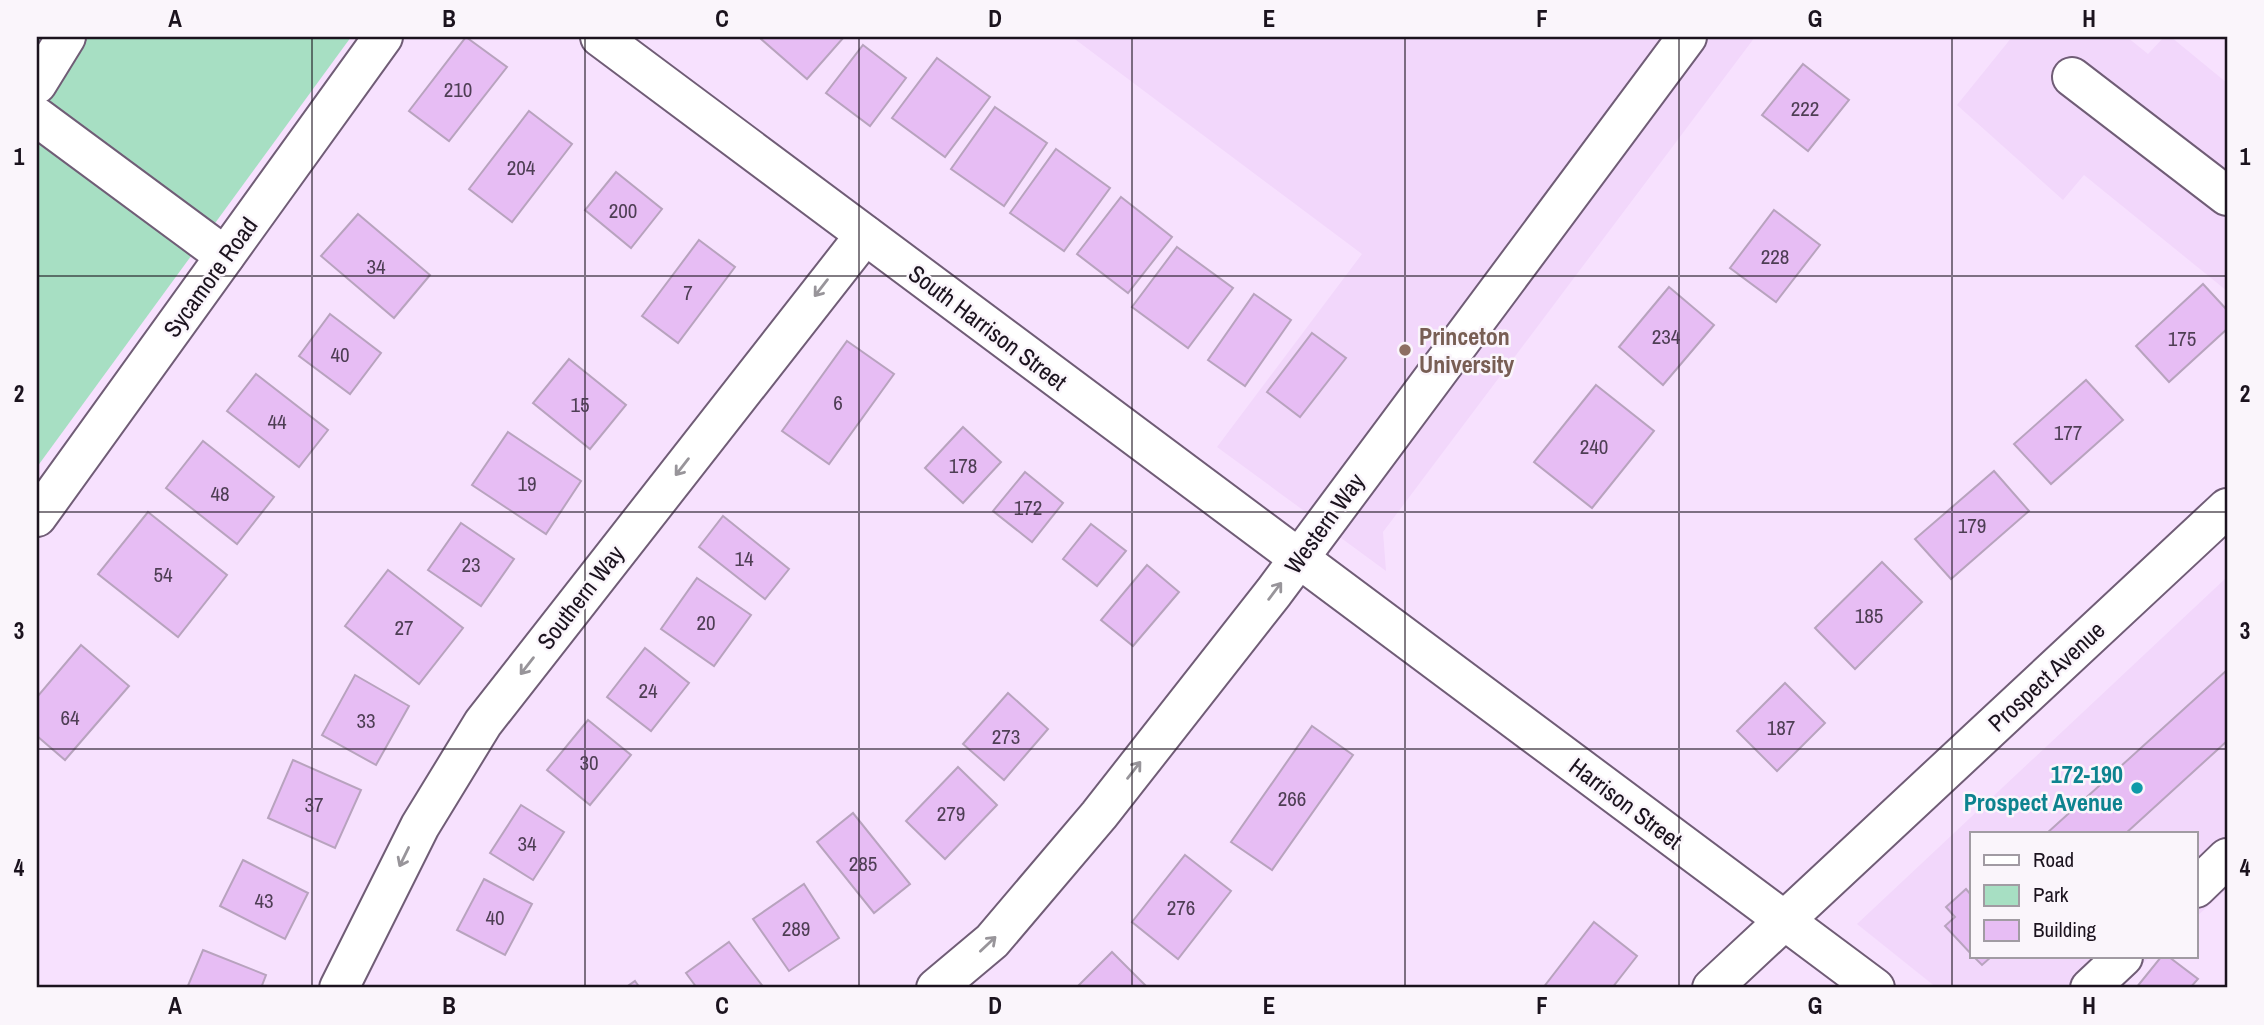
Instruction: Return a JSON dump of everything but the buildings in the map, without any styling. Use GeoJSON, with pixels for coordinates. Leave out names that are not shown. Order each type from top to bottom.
{"type":"FeatureCollection","features":[{"type":"Feature","properties":{"kind":"street"},"geometry":{"type":"LineString","coordinates":[[37,83],[65,37]]}},
{"type":"Feature","properties":{"kind":"street","name":"Sycamore Road"},"geometry":{"type":"LineString","coordinates":[[37,517],[383,37]]}},
{"type":"Feature","properties":{"kind":"street","name":"South Harrison Street"},"geometry":{"type":"LineString","coordinates":[[600,37],[1376,617]]}},
{"type":"Feature","properties":{"kind":"street","name":"Western Way"},"geometry":{"type":"LineString","coordinates":[[936,988],[992,941],[1051,873],[1298,558],[1687,37]]}},
{"type":"Feature","properties":{"kind":"street"},"geometry":{"type":"LineString","coordinates":[[2072,77],[2227,196]]}},
{"type":"Feature","properties":{"kind":"street"},"geometry":{"type":"LineString","coordinates":[[37,117],[225,256]]}},
{"type":"Feature","properties":{"kind":"street","name":"Southern Way"},"geometry":{"type":"LineString","coordinates":[[339,988],[420,826],[483,723],[865,235]]}},
{"type":"Feature","properties":{"kind":"street","name":"Prospect Avenue"},"geometry":{"type":"LineString","coordinates":[[1712,988],[2225,514]]}},
{"type":"Feature","properties":{"kind":"street","name":"Harrison Street"},"geometry":{"type":"LineString","coordinates":[[1376,617],[1875,988]]}},
{"type":"Feature","properties":{"kind":"street"},"geometry":{"type":"LineString","coordinates":[[2198,886],[2227,858]]}},
{"type":"Feature","properties":{"kind":"street"},"geometry":{"type":"LineString","coordinates":[[2090,988],[2122,958]]}},
{"type":"Feature","properties":{"kind":"shaded area","name":"Princeton University"},"geometry":{"type":"Polygon","coordinates":[[[1072,37],[1755,37],[1383,532],[1386,571],[1217,447],[1362,254],[1072,37]]]}},
{"type":"Feature","properties":{"kind":"shaded area"},"geometry":{"type":"Polygon","coordinates":[[[2012,37],[2127,37],[2148,54],[2164,37],[2171,37],[2227,83],[2227,291],[2084,175],[2063,200],[1957,105],[2012,37]]]}},
{"type":"Feature","properties":{"kind":"shaded area"},"geometry":{"type":"Polygon","coordinates":[[[2227,577],[2227,889],[2198,915],[2198,832],[1970,832],[1970,958],[2149,958],[2114,988],[1937,988],[1857,924],[2227,577]]]}},
{"type":"Feature","properties":{"kind":"green space"},"geometry":{"type":"Polygon","coordinates":[[[37,37],[351,37],[37,467],[37,37]]]}},
{"type":"Feature","properties":{"kind":"place","name":"Princeton University"},"geometry":{"type":"Point","coordinates":[1405,350]}},
{"type":"Feature","properties":{"kind":"place","name":"172-190 Prospect Avenue"},"geometry":{"type":"Point","coordinates":[2137,788]}}]}
